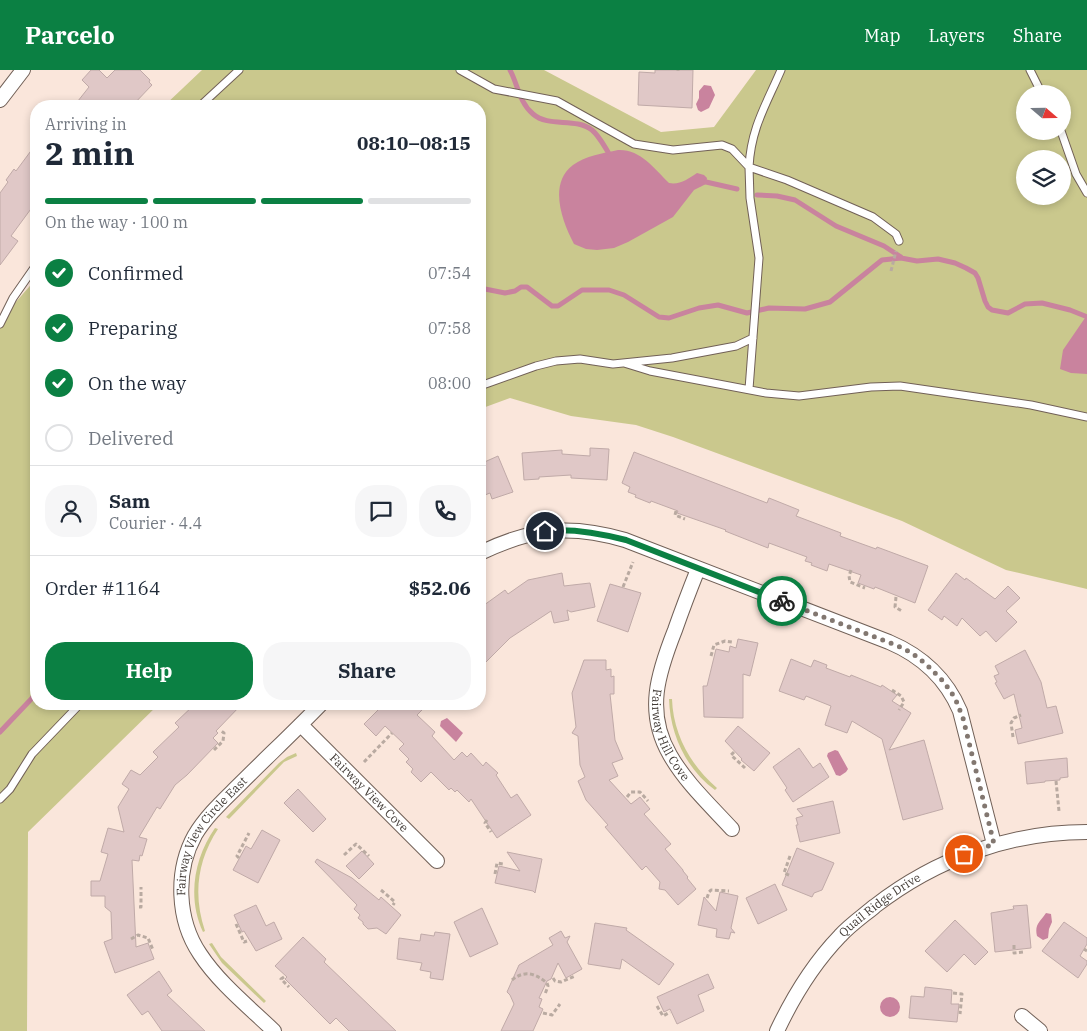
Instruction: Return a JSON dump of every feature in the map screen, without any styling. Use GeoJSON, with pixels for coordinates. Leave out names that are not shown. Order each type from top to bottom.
{"type":"FeatureCollection","features":[{"type":"Feature","properties":{"kind":"street"},"geometry":{"type":"LineString","coordinates":[[0,100],[23,70]]}},
{"type":"Feature","properties":{"kind":"street"},"geometry":{"type":"LineString","coordinates":[[486,551],[499,544],[521,537],[554,530],[599,533],[626,540],[889,642],[912,653],[932,669],[949,689],[963,718],[994,844]]}},
{"type":"Feature","properties":{"kind":"street","name":"Fairway Hill Cove"},"geometry":{"type":"LineString","coordinates":[[698,569],[661,665],[656,692],[657,712],[662,735],[675,763],[732,829]]}},
{"type":"Feature","properties":{"kind":"street","name":"Fairway View Circle East"},"geometry":{"type":"LineString","coordinates":[[274,1031],[224,983],[199,953],[184,917],[182,896],[183,873],[189,848],[201,825],[230,793],[315,710]]}},
{"type":"Feature","properties":{"kind":"street","name":"Fairway View Cove"},"geometry":{"type":"LineString","coordinates":[[301,725],[437,861]]}},
{"type":"Feature","properties":{"kind":"street","name":"Quail Ridge Drive"},"geometry":{"type":"LineString","coordinates":[[777,1031],[790,1004],[813,970],[840,936],[854,923],[909,882],[935,867],[964,854],[994,844],[1064,832],[1087,832]]}},
{"type":"Feature","properties":{"kind":"street"},"geometry":{"type":"LineString","coordinates":[[1022,1016],[1040,1031]]}},
{"type":"Feature","properties":{"kind":"lane"},"geometry":{"type":"LineString","coordinates":[[206,100],[239,70]]}},
{"type":"Feature","properties":{"kind":"lane"},"geometry":{"type":"LineString","coordinates":[[460,70],[494,89],[556,100],[634,144],[672,150],[722,145],[732,149],[749,167],[811,189],[873,217],[896,234],[899,240]]}},
{"type":"Feature","properties":{"kind":"lane"},"geometry":{"type":"LineString","coordinates":[[748,389],[757,300],[759,258],[750,198],[750,147],[756,126],[781,70]]}},
{"type":"Feature","properties":{"kind":"lane"},"geometry":{"type":"LineString","coordinates":[[1030,70],[1038,85]]}},
{"type":"Feature","properties":{"kind":"lane"},"geometry":{"type":"LineString","coordinates":[[1064,140],[1076,174],[1087,193]]}},
{"type":"Feature","properties":{"kind":"lane"},"geometry":{"type":"LineString","coordinates":[[0,324],[13,298],[30,274]]}},
{"type":"Feature","properties":{"kind":"lane"},"geometry":{"type":"LineString","coordinates":[[486,384],[556,361],[580,359],[614,364],[624,363],[681,356],[736,346],[753,338]]}},
{"type":"Feature","properties":{"kind":"lane"},"geometry":{"type":"LineString","coordinates":[[624,363],[650,371],[748,389],[799,396],[872,387],[900,386],[1024,404],[1087,417]]}},
{"type":"Feature","properties":{"kind":"lane"},"geometry":{"type":"LineString","coordinates":[[0,799],[10,789],[32,754],[74,710]]}},
{"type":"Feature","properties":{"kind":"path"},"geometry":{"type":"LineString","coordinates":[[892,271],[899,240]]}},
{"type":"Feature","properties":{"kind":"path"},"geometry":{"type":"LineString","coordinates":[[676,511],[675,515],[684,518]]}},
{"type":"Feature","properties":{"kind":"path"},"geometry":{"type":"LineString","coordinates":[[624,587],[633,562]]}},
{"type":"Feature","properties":{"kind":"path"},"geometry":{"type":"LineString","coordinates":[[851,570],[850,582],[865,588]]}},
{"type":"Feature","properties":{"kind":"path"},"geometry":{"type":"LineString","coordinates":[[896,597],[895,607],[902,611]]}},
{"type":"Feature","properties":{"kind":"path"},"geometry":{"type":"LineString","coordinates":[[711,656],[714,645],[725,641],[732,642]]}},
{"type":"Feature","properties":{"kind":"path"},"geometry":{"type":"LineString","coordinates":[[892,690],[902,696],[904,702],[899,710]]}},
{"type":"Feature","properties":{"kind":"path"},"geometry":{"type":"LineString","coordinates":[[1013,737],[1011,723],[1014,718],[1022,715]]}},
{"type":"Feature","properties":{"kind":"path"},"geometry":{"type":"LineString","coordinates":[[214,750],[223,741],[224,734],[220,730]]}},
{"type":"Feature","properties":{"kind":"path"},"geometry":{"type":"LineString","coordinates":[[364,762],[392,733]]}},
{"type":"Feature","properties":{"kind":"path"},"geometry":{"type":"LineString","coordinates":[[734,752],[731,755],[745,768]]}},
{"type":"Feature","properties":{"kind":"path"},"geometry":{"type":"LineString","coordinates":[[1056,782],[1059,811]]}},
{"type":"Feature","properties":{"kind":"path"},"geometry":{"type":"LineString","coordinates":[[627,797],[631,792],[640,792],[648,801]]}},
{"type":"Feature","properties":{"kind":"path"},"geometry":{"type":"LineString","coordinates":[[487,820],[484,823],[491,832]]}},
{"type":"Feature","properties":{"kind":"path"},"geometry":{"type":"LineString","coordinates":[[239,858],[237,856],[249,834]]}},
{"type":"Feature","properties":{"kind":"path"},"geometry":{"type":"LineString","coordinates":[[344,855],[356,844],[369,856]]}},
{"type":"Feature","properties":{"kind":"path"},"geometry":{"type":"LineString","coordinates":[[790,856],[784,874],[791,876]]}},
{"type":"Feature","properties":{"kind":"path"},"geometry":{"type":"LineString","coordinates":[[495,874],[497,863],[503,864]]}},
{"type":"Feature","properties":{"kind":"path"},"geometry":{"type":"LineString","coordinates":[[139,907],[141,907],[141,887]]}},
{"type":"Feature","properties":{"kind":"path"},"geometry":{"type":"LineString","coordinates":[[381,890],[396,902],[393,905]]}},
{"type":"Feature","properties":{"kind":"path"},"geometry":{"type":"LineString","coordinates":[[707,898],[711,890],[728,891]]}},
{"type":"Feature","properties":{"kind":"path"},"geometry":{"type":"LineString","coordinates":[[236,924],[244,942],[247,941]]}},
{"type":"Feature","properties":{"kind":"path"},"geometry":{"type":"LineString","coordinates":[[131,938],[138,936],[148,938],[153,950]]}},
{"type":"Feature","properties":{"kind":"path"},"geometry":{"type":"LineString","coordinates":[[1014,945],[1014,953],[1022,952]]}},
{"type":"Feature","properties":{"kind":"path"},"geometry":{"type":"LineString","coordinates":[[512,980],[524,973],[532,974],[547,983],[548,986],[545,994]]}},
{"type":"Feature","properties":{"kind":"path"},"geometry":{"type":"LineString","coordinates":[[284,976],[282,979],[289,987]]}},
{"type":"Feature","properties":{"kind":"path"},"geometry":{"type":"LineString","coordinates":[[553,978],[555,981],[561,982],[575,976]]}},
{"type":"Feature","properties":{"kind":"path"},"geometry":{"type":"LineString","coordinates":[[953,993],[962,994],[960,1014]]}},
{"type":"Feature","properties":{"kind":"path"},"geometry":{"type":"LineString","coordinates":[[543,1013],[552,1015],[560,1004]]}},
{"type":"Feature","properties":{"kind":"path"},"geometry":{"type":"LineString","coordinates":[[658,1006],[663,1016],[670,1012]]}},
{"type":"Feature","properties":{"kind":"shaded area"},"geometry":{"type":"Polygon","coordinates":[[[202,70],[544,70],[661,132],[714,127],[756,70],[1087,70],[1087,589],[1006,570],[902,521],[673,437],[636,425],[571,416],[510,398],[486,407],[486,100],[170,100],[202,70]]]}},
{"type":"Feature","properties":{"kind":"shaded area"},"geometry":{"type":"Polygon","coordinates":[[[704,85],[711,86],[715,95],[709,108],[701,112],[696,104],[699,98],[699,91],[704,85]]]}},
{"type":"Feature","properties":{"kind":"shaded area"},"geometry":{"type":"Polygon","coordinates":[[[618,150],[640,156],[669,183],[680,182],[697,173],[707,178],[706,184],[694,190],[673,217],[628,242],[614,248],[586,249],[574,244],[565,225],[560,203],[559,192],[561,182],[565,173],[583,159],[618,150]]]}},
{"type":"Feature","properties":{"kind":"shaded area"},"geometry":{"type":"Polygon","coordinates":[[[30,286],[30,710],[153,710],[28,832],[27,1031],[0,1031],[0,320],[30,286]]]}},
{"type":"Feature","properties":{"kind":"shaded area"},"geometry":{"type":"Polygon","coordinates":[[[1087,315],[1087,374],[1071,373],[1060,369],[1063,350],[1087,315]]]}},
{"type":"Feature","properties":{"kind":"shaded area"},"geometry":{"type":"Polygon","coordinates":[[[669,699],[672,699],[676,725],[685,748],[699,770],[717,788],[715,790],[696,772],[681,750],[676,738],[669,699]]]}},
{"type":"Feature","properties":{"kind":"shaded area"},"geometry":{"type":"Polygon","coordinates":[[[447,718],[463,733],[456,742],[440,726],[441,721],[447,718]]]}},
{"type":"Feature","properties":{"kind":"shaded area"},"geometry":{"type":"Polygon","coordinates":[[[835,750],[838,751],[848,769],[840,776],[836,775],[827,756],[828,753],[835,750]]]}},
{"type":"Feature","properties":{"kind":"shaded area"},"geometry":{"type":"Polygon","coordinates":[[[296,753],[297,756],[284,762],[229,819],[226,817],[279,763],[296,753]]]}},
{"type":"Feature","properties":{"kind":"shaded area"},"geometry":{"type":"Polygon","coordinates":[[[215,828],[218,829],[205,853],[199,879],[199,904],[205,931],[203,932],[195,906],[195,878],[202,852],[215,828]]]}},
{"type":"Feature","properties":{"kind":"shaded area"},"geometry":{"type":"Polygon","coordinates":[[[1046,913],[1051,914],[1052,922],[1048,938],[1043,940],[1037,936],[1036,928],[1046,913]]]}},
{"type":"Feature","properties":{"kind":"shaded area"},"geometry":{"type":"Polygon","coordinates":[[[212,943],[221,957],[266,1001],[264,1003],[222,963],[209,944],[212,943]]]}},
{"type":"Feature","properties":{"kind":"shaded area"},"geometry":{"type":"Polygon","coordinates":[[[890,997],[897,1000],[900,1007],[897,1014],[890,1017],[883,1014],[880,1007],[883,1000],[890,997]]]}},
{"type":"Feature","properties":{"kind":"building"},"geometry":{"type":"Polygon","coordinates":[[[91,70],[99,70],[107,78],[115,70],[140,70],[150,80],[149,82],[152,85],[138,100],[79,100],[89,87],[82,80],[91,70]]]}},
{"type":"Feature","properties":{"kind":"building"},"geometry":{"type":"Polygon","coordinates":[[[655,70],[693,70],[692,108],[638,105],[639,72],[655,73],[655,70]]]}},
{"type":"Feature","properties":{"kind":"building"},"geometry":{"type":"Polygon","coordinates":[[[30,152],[30,210],[11,236],[18,241],[0,265],[0,193],[14,169],[16,171],[30,152]]]}},
{"type":"Feature","properties":{"kind":"building"},"geometry":{"type":"Polygon","coordinates":[[[590,448],[609,449],[607,480],[571,478],[571,475],[524,480],[522,453],[562,450],[562,454],[590,456],[590,448]]]}},
{"type":"Feature","properties":{"kind":"building"},"geometry":{"type":"Polygon","coordinates":[[[634,452],[767,503],[769,498],[799,510],[796,516],[841,533],[840,536],[876,549],[877,547],[928,566],[915,603],[875,587],[874,589],[858,583],[861,575],[829,564],[827,571],[805,561],[807,557],[769,543],[768,548],[726,530],[677,513],[678,511],[635,497],[636,495],[628,492],[630,487],[622,483],[634,452]]]}},
{"type":"Feature","properties":{"kind":"building"},"geometry":{"type":"Polygon","coordinates":[[[498,456],[513,492],[492,499],[490,493],[486,495],[486,461],[498,456]]]}},
{"type":"Feature","properties":{"kind":"building"},"geometry":{"type":"Polygon","coordinates":[[[562,573],[564,586],[590,583],[595,607],[571,612],[567,610],[569,620],[554,623],[551,611],[510,638],[486,662],[486,604],[505,590],[508,594],[528,580],[562,573]]]}},
{"type":"Feature","properties":{"kind":"building"},"geometry":{"type":"Polygon","coordinates":[[[956,573],[995,599],[1008,586],[1020,598],[1006,611],[1017,622],[996,642],[986,631],[980,636],[962,618],[957,626],[944,616],[942,620],[928,610],[956,573]]]}},
{"type":"Feature","properties":{"kind":"building"},"geometry":{"type":"Polygon","coordinates":[[[610,584],[641,593],[628,632],[597,621],[610,584]]]}},
{"type":"Feature","properties":{"kind":"building"},"geometry":{"type":"Polygon","coordinates":[[[738,639],[758,643],[750,676],[743,674],[743,718],[704,717],[703,686],[707,686],[716,649],[729,652],[730,646],[736,648],[738,639]]]}},
{"type":"Feature","properties":{"kind":"building"},"geometry":{"type":"Polygon","coordinates":[[[1025,650],[1041,682],[1047,708],[1056,706],[1063,733],[1018,744],[1015,730],[1022,728],[1014,694],[1004,699],[995,683],[997,682],[994,676],[999,674],[995,666],[1025,650]]]}},
{"type":"Feature","properties":{"kind":"building"},"geometry":{"type":"Polygon","coordinates":[[[791,659],[811,667],[814,660],[827,665],[826,668],[850,677],[851,675],[881,687],[882,685],[897,695],[892,701],[911,713],[889,750],[924,740],[943,809],[903,820],[882,739],[852,721],[847,733],[825,725],[831,706],[806,696],[804,700],[779,691],[791,659]]]}},
{"type":"Feature","properties":{"kind":"building"},"geometry":{"type":"Polygon","coordinates":[[[584,660],[606,660],[606,670],[611,669],[611,677],[614,676],[614,694],[610,694],[615,740],[623,759],[612,763],[618,776],[609,780],[631,804],[640,797],[650,809],[644,814],[671,844],[665,849],[696,889],[678,905],[665,890],[659,889],[660,882],[646,866],[642,870],[605,827],[608,825],[586,800],[578,781],[585,777],[580,765],[578,736],[572,733],[576,727],[572,693],[584,660]]]}},
{"type":"Feature","properties":{"kind":"building"},"geometry":{"type":"Polygon","coordinates":[[[189,710],[236,710],[216,731],[218,733],[213,738],[218,743],[175,785],[160,809],[157,807],[139,837],[147,839],[139,861],[132,860],[136,947],[148,943],[154,959],[115,973],[104,942],[112,939],[111,912],[105,907],[105,896],[91,896],[91,881],[100,881],[108,854],[101,852],[108,828],[124,832],[118,807],[129,789],[122,784],[131,770],[140,775],[158,757],[153,752],[179,727],[175,723],[189,710]]]}},
{"type":"Feature","properties":{"kind":"building"},"geometry":{"type":"Polygon","coordinates":[[[378,710],[422,710],[417,715],[435,732],[432,736],[454,760],[462,752],[467,757],[471,753],[483,766],[486,762],[498,773],[496,775],[511,798],[517,794],[531,815],[497,838],[471,799],[469,802],[457,790],[455,792],[451,788],[449,790],[431,772],[421,782],[411,772],[413,769],[406,762],[409,759],[399,749],[404,744],[385,726],[376,736],[364,724],[378,710]]]}},
{"type":"Feature","properties":{"kind":"building"},"geometry":{"type":"Polygon","coordinates":[[[738,726],[770,753],[754,771],[741,760],[725,741],[738,726]]]}},
{"type":"Feature","properties":{"kind":"building"},"geometry":{"type":"Polygon","coordinates":[[[799,748],[813,768],[820,763],[829,777],[793,802],[785,790],[787,788],[773,767],[799,748]]]}},
{"type":"Feature","properties":{"kind":"building"},"geometry":{"type":"Polygon","coordinates":[[[1067,758],[1068,777],[1060,778],[1060,780],[1027,784],[1025,762],[1067,758]]]}},
{"type":"Feature","properties":{"kind":"building"},"geometry":{"type":"Polygon","coordinates":[[[298,789],[326,819],[313,832],[284,803],[298,789]]]}},
{"type":"Feature","properties":{"kind":"building"},"geometry":{"type":"Polygon","coordinates":[[[833,801],[840,833],[800,842],[796,818],[803,816],[797,809],[833,801]]]}},
{"type":"Feature","properties":{"kind":"building"},"geometry":{"type":"Polygon","coordinates":[[[262,830],[280,840],[258,883],[233,870],[246,846],[251,849],[262,830]]]}},
{"type":"Feature","properties":{"kind":"building"},"geometry":{"type":"Polygon","coordinates":[[[797,848],[834,863],[822,890],[814,893],[812,897],[782,885],[797,848]]]}},
{"type":"Feature","properties":{"kind":"building"},"geometry":{"type":"Polygon","coordinates":[[[362,851],[374,864],[359,879],[346,866],[362,851]]]}},
{"type":"Feature","properties":{"kind":"building"},"geometry":{"type":"Polygon","coordinates":[[[507,852],[542,859],[535,893],[495,883],[499,866],[520,871],[507,852]]]}},
{"type":"Feature","properties":{"kind":"building"},"geometry":{"type":"Polygon","coordinates":[[[317,859],[352,878],[379,900],[381,897],[401,915],[386,934],[377,928],[368,929],[363,924],[358,918],[360,915],[354,909],[357,905],[315,862],[317,859]]]}},
{"type":"Feature","properties":{"kind":"building"},"geometry":{"type":"Polygon","coordinates":[[[775,884],[787,910],[758,924],[746,898],[775,884]]]}},
{"type":"Feature","properties":{"kind":"building"},"geometry":{"type":"Polygon","coordinates":[[[720,892],[738,896],[731,928],[735,933],[731,932],[729,939],[716,937],[717,929],[698,925],[704,897],[716,911],[720,892]]]}},
{"type":"Feature","properties":{"kind":"building"},"geometry":{"type":"Polygon","coordinates":[[[256,905],[266,926],[274,922],[282,939],[256,951],[244,931],[242,932],[234,915],[256,905]]]}},
{"type":"Feature","properties":{"kind":"building"},"geometry":{"type":"Polygon","coordinates":[[[1027,905],[1031,948],[995,952],[991,913],[1014,909],[1013,906],[1027,905]]]}},
{"type":"Feature","properties":{"kind":"building"},"geometry":{"type":"Polygon","coordinates":[[[482,908],[498,944],[470,957],[454,922],[482,908]]]}},
{"type":"Feature","properties":{"kind":"building"},"geometry":{"type":"Polygon","coordinates":[[[955,920],[988,952],[975,965],[964,954],[947,972],[925,951],[955,920]]]}},
{"type":"Feature","properties":{"kind":"building"},"geometry":{"type":"Polygon","coordinates":[[[1064,922],[1087,938],[1087,944],[1080,956],[1087,961],[1087,964],[1078,978],[1042,951],[1064,922]]]}},
{"type":"Feature","properties":{"kind":"building"},"geometry":{"type":"Polygon","coordinates":[[[595,923],[627,928],[626,930],[674,964],[659,985],[622,959],[620,969],[588,964],[595,923]]]}},
{"type":"Feature","properties":{"kind":"building"},"geometry":{"type":"Polygon","coordinates":[[[561,931],[565,938],[570,936],[567,942],[582,969],[566,978],[558,963],[539,998],[542,999],[539,1007],[543,1009],[533,1031],[501,1031],[514,1004],[507,992],[519,965],[553,945],[549,938],[561,931]]]}},
{"type":"Feature","properties":{"kind":"building"},"geometry":{"type":"Polygon","coordinates":[[[435,932],[450,934],[443,980],[430,978],[431,972],[420,970],[422,963],[397,959],[399,938],[420,941],[421,934],[434,936],[435,932]]]}},
{"type":"Feature","properties":{"kind":"building"},"geometry":{"type":"Polygon","coordinates":[[[303,937],[326,959],[324,962],[396,1031],[349,1031],[336,1018],[330,1024],[285,979],[287,977],[275,966],[303,937]]]}},
{"type":"Feature","properties":{"kind":"building"},"geometry":{"type":"Polygon","coordinates":[[[159,971],[172,991],[167,995],[205,1031],[162,1031],[148,1011],[142,1015],[127,995],[159,971]]]}},
{"type":"Feature","properties":{"kind":"building"},"geometry":{"type":"Polygon","coordinates":[[[708,974],[714,988],[698,995],[704,1011],[677,1024],[670,1009],[664,1012],[657,997],[708,974]]]}},
{"type":"Feature","properties":{"kind":"building"},"geometry":{"type":"Polygon","coordinates":[[[925,987],[952,990],[951,1004],[959,1004],[957,1022],[909,1018],[911,996],[924,997],[925,987]]]}},
{"type":"Feature","properties":{"kind":"waterway"},"geometry":{"type":"LineString","coordinates":[[510,70],[522,99],[533,114],[547,121],[585,126],[597,135],[608,152]]}},
{"type":"Feature","properties":{"kind":"waterway"},"geometry":{"type":"LineString","coordinates":[[706,182],[737,189]]}},
{"type":"Feature","properties":{"kind":"waterway"},"geometry":{"type":"LineString","coordinates":[[757,195],[777,196],[795,200],[836,226],[884,246],[901,257]]}},
{"type":"Feature","properties":{"kind":"waterway"},"geometry":{"type":"LineString","coordinates":[[486,289],[505,293],[515,291],[521,287],[527,287],[552,306],[558,306],[582,290],[609,290],[624,295],[659,317],[669,318],[699,308],[718,305],[747,313],[769,308],[805,309],[830,302],[882,260],[901,258],[917,261],[938,259],[955,263],[975,273],[985,301],[992,310],[1008,313],[1025,304],[1042,303],[1085,316]]}},
{"type":"Feature","properties":{"kind":"waterway"},"geometry":{"type":"LineString","coordinates":[[0,732],[30,700]]}},
{"type":"Feature","properties":{"kind":"way so far"},"geometry":{"type":"LineString","coordinates":[[782,601],[889,642],[912,653],[932,669],[944,682],[955,698],[963,718],[994,844],[964,854]]}},
{"type":"Feature","properties":{"kind":"route"},"geometry":{"type":"LineString","coordinates":[[545,531],[573,530],[599,533],[626,540],[782,601]]}}]}
